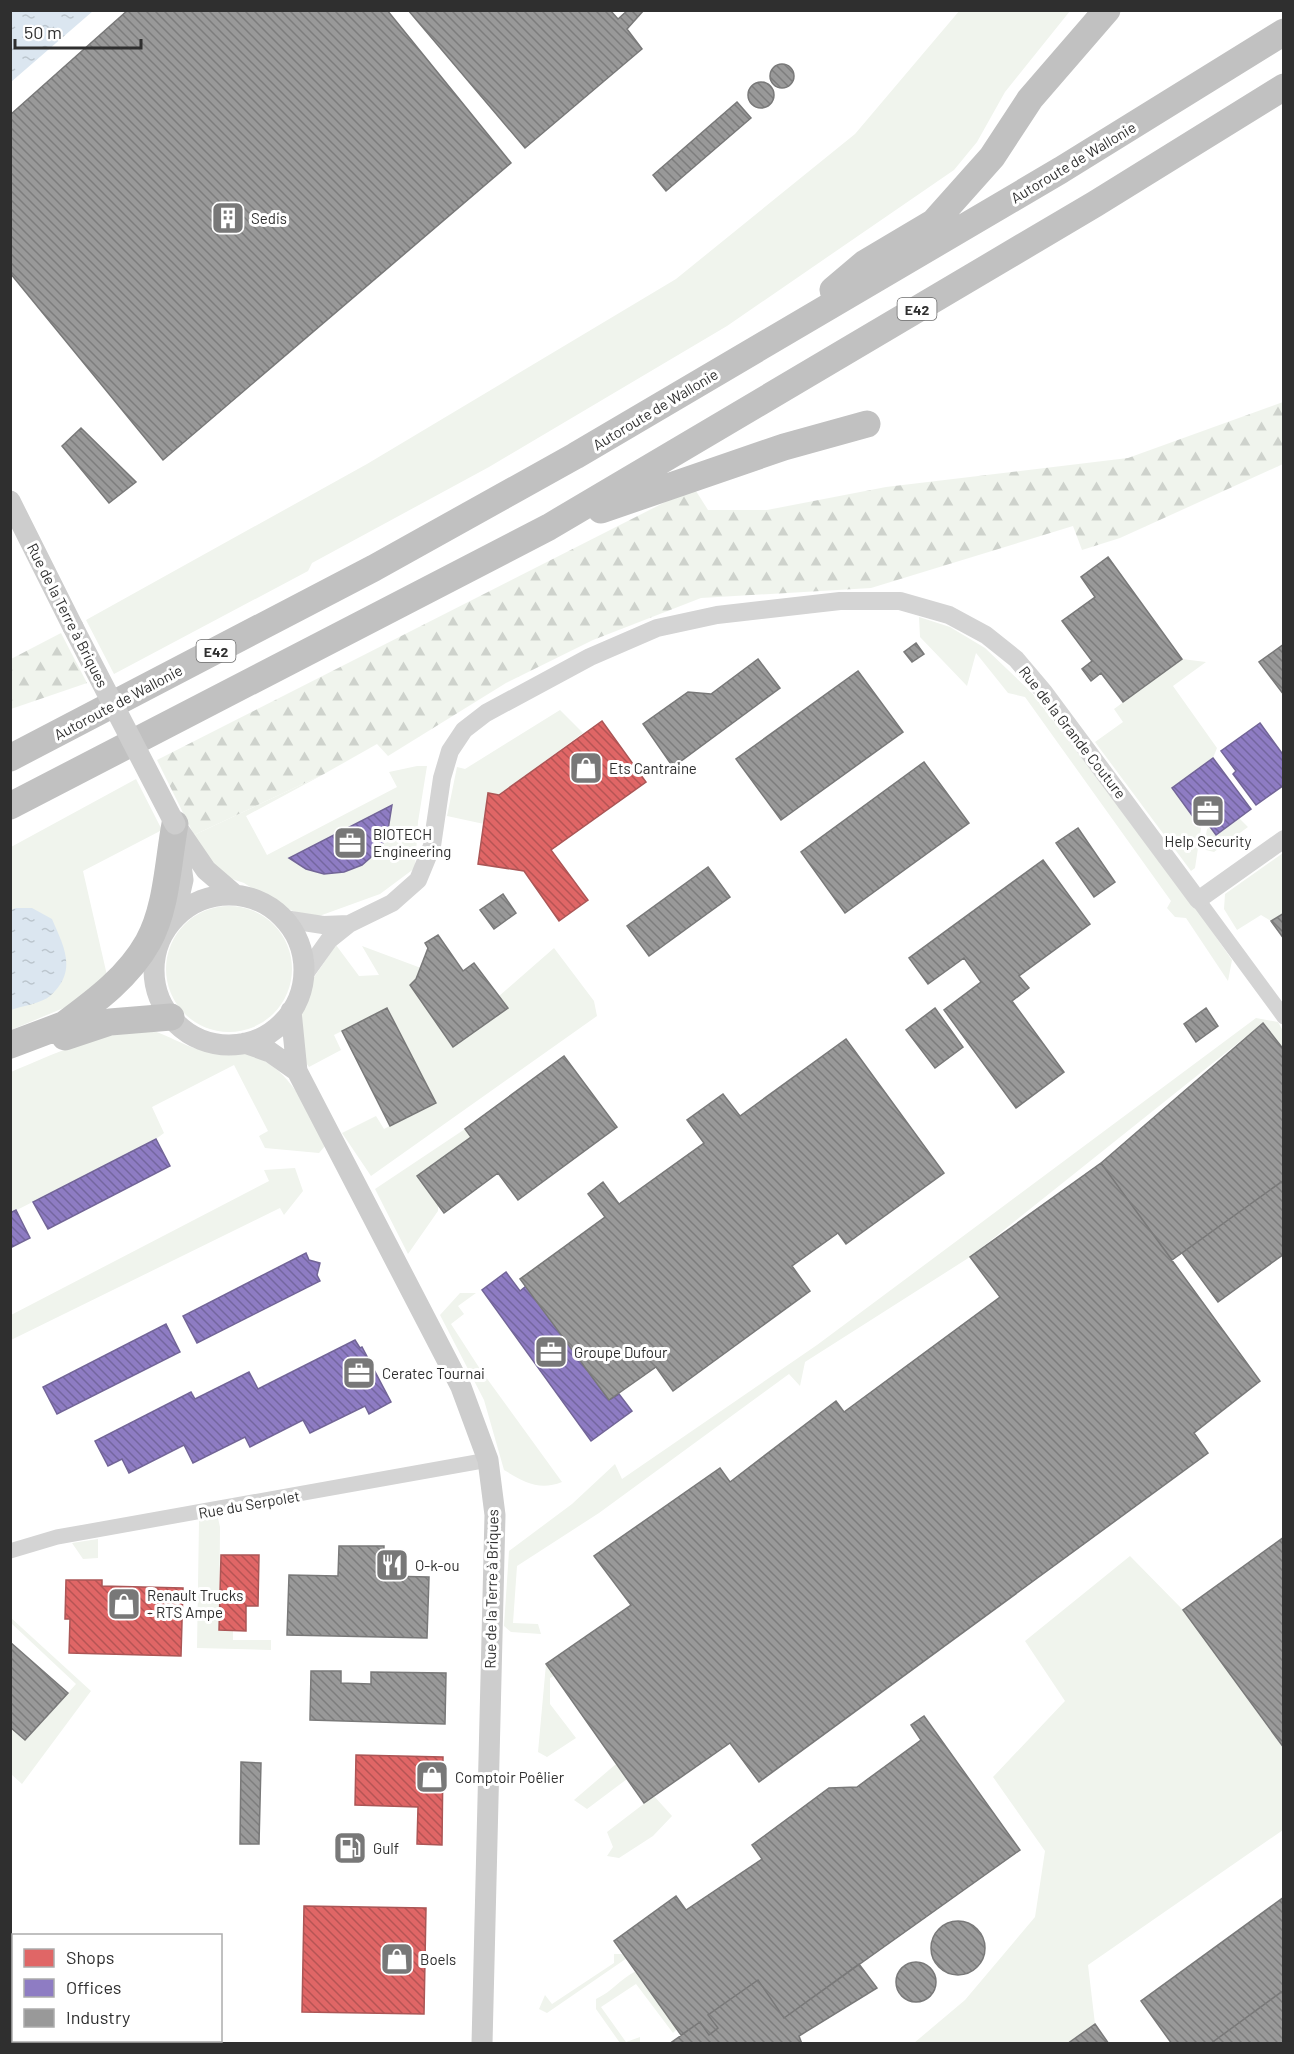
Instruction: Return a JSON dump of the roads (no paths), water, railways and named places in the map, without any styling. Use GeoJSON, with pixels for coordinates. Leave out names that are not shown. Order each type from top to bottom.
{"type":"FeatureCollection","features":[{"type":"Feature","properties":{"kind":"highway"},"geometry":{"type":"LineString","coordinates":[[788,331],[865,263],[934,222],[992,157],[1030,99],[1107,10]]}},
{"type":"Feature","properties":{"kind":"highway","name":"Autoroute de Wallonie"},"geometry":{"type":"LineString","coordinates":[[10,758],[374,568],[575,456],[1061,170],[1284,32]]}},
{"type":"Feature","properties":{"kind":"highway","name":"E42"},"geometry":{"type":"LineString","coordinates":[[10,806],[549,527],[1095,204],[1284,87]]}},
{"type":"Feature","properties":{"kind":"highway"},"geometry":{"type":"LineString","coordinates":[[549,527],[784,447],[867,424]]}},
{"type":"Feature","properties":{"kind":"highway"},"geometry":{"type":"LineString","coordinates":[[66,1023],[104,996],[148,941],[160,908],[175,824]]}},
{"type":"Feature","properties":{"kind":"highway"},"geometry":{"type":"LineString","coordinates":[[10,1045],[106,1009],[131,989],[155,958]]}},
{"type":"Feature","properties":{"kind":"highway"},"geometry":{"type":"LineString","coordinates":[[10,1058],[110,1022],[171,1017]]}},
{"type":"Feature","properties":{"kind":"main road","name":"Rue de la Terre à Briques"},"geometry":{"type":"LineString","coordinates":[[10,501],[175,824],[206,870],[235,895]]}},
{"type":"Feature","properties":{"kind":"main road","name":"Rue de la Terre à Briques"},"geometry":{"type":"LineString","coordinates":[[174,919],[183,880],[175,824]]}},
{"type":"Feature","properties":{"kind":"main road"},"geometry":{"type":"LineString","coordinates":[[235,895],[253,899],[270,907],[284,918],[299,945],[304,975],[300,994],[291,1011],[271,1031],[245,1043],[225,1044],[205,1040],[186,1031],[171,1017],[160,1000],[154,980],[155,958],[161,937],[174,919],[191,905],[212,896],[235,895]]}},
{"type":"Feature","properties":{"kind":"main road","name":"Rue de la Terre à Briques"},"geometry":{"type":"LineString","coordinates":[[291,1011],[297,1071],[460,1386],[488,1460],[495,1515],[482,2043]]}},
{"type":"Feature","properties":{"kind":"main road","name":"Rue de la Terre à Briques"},"geometry":{"type":"LineString","coordinates":[[245,1043],[270,1052],[297,1071]]}},
{"type":"Feature","properties":{"kind":"street","name":"Rue de la Grande Couture"},"geometry":{"type":"LineString","coordinates":[[304,975],[329,940],[349,924],[392,903],[417,880],[432,846],[442,778],[450,751],[464,730],[486,713],[590,657],[657,628],[717,615],[840,601],[900,602],[949,615],[986,635],[1016,658],[1044,692],[1284,1017]]}},
{"type":"Feature","properties":{"kind":"street"},"geometry":{"type":"LineString","coordinates":[[1198,900],[1284,839]]}},
{"type":"Feature","properties":{"kind":"street","name":"Rue de la Grande Couture"},"geometry":{"type":"LineString","coordinates":[[284,918],[323,925],[349,924]]}},
{"type":"Feature","properties":{"kind":"street","name":"Rue du Serpolet"},"geometry":{"type":"LineString","coordinates":[[10,1551],[57,1537],[488,1460]]}},
{"type":"Feature","properties":{"kind":"water"},"geometry":{"type":"Polygon","coordinates":[[[11,10],[93,10],[93,11],[11,82],[11,10]]]}},
{"type":"Feature","properties":{"kind":"water"},"geometry":{"type":"Polygon","coordinates":[[[32,908],[52,919],[64,949],[66,968],[59,987],[50,996],[11,1010],[11,910],[32,908]]]}},
{"type":"Feature","properties":{"kind":"place","name":"Sedis"},"geometry":{"type":"Point","coordinates":[228,218]}},
{"type":"Feature","properties":{"kind":"place","name":"Ets Cantraine"},"geometry":{"type":"Point","coordinates":[586,768]}},
{"type":"Feature","properties":{"kind":"place","name":"Help Security"},"geometry":{"type":"Point","coordinates":[1208,811]}},
{"type":"Feature","properties":{"kind":"place","name":"BIOTECH Engineering"},"geometry":{"type":"Point","coordinates":[350,843]}},
{"type":"Feature","properties":{"kind":"place","name":"Groupe Dufour"},"geometry":{"type":"Point","coordinates":[551,1352]}},
{"type":"Feature","properties":{"kind":"place","name":"Ceratec Tournai"},"geometry":{"type":"Point","coordinates":[359,1373]}},
{"type":"Feature","properties":{"kind":"place","name":"O-k-ou"},"geometry":{"type":"Point","coordinates":[392,1565]}},
{"type":"Feature","properties":{"kind":"place","name":"Renault Trucks - RTS Ampe"},"geometry":{"type":"Point","coordinates":[124,1604]}},
{"type":"Feature","properties":{"kind":"place","name":"Comptoir Poêlier"},"geometry":{"type":"Point","coordinates":[432,1777]}},
{"type":"Feature","properties":{"kind":"place","name":"Gulf"},"geometry":{"type":"Point","coordinates":[350,1848]}},
{"type":"Feature","properties":{"kind":"place","name":"Boels"},"geometry":{"type":"Point","coordinates":[397,1959]}}]}
